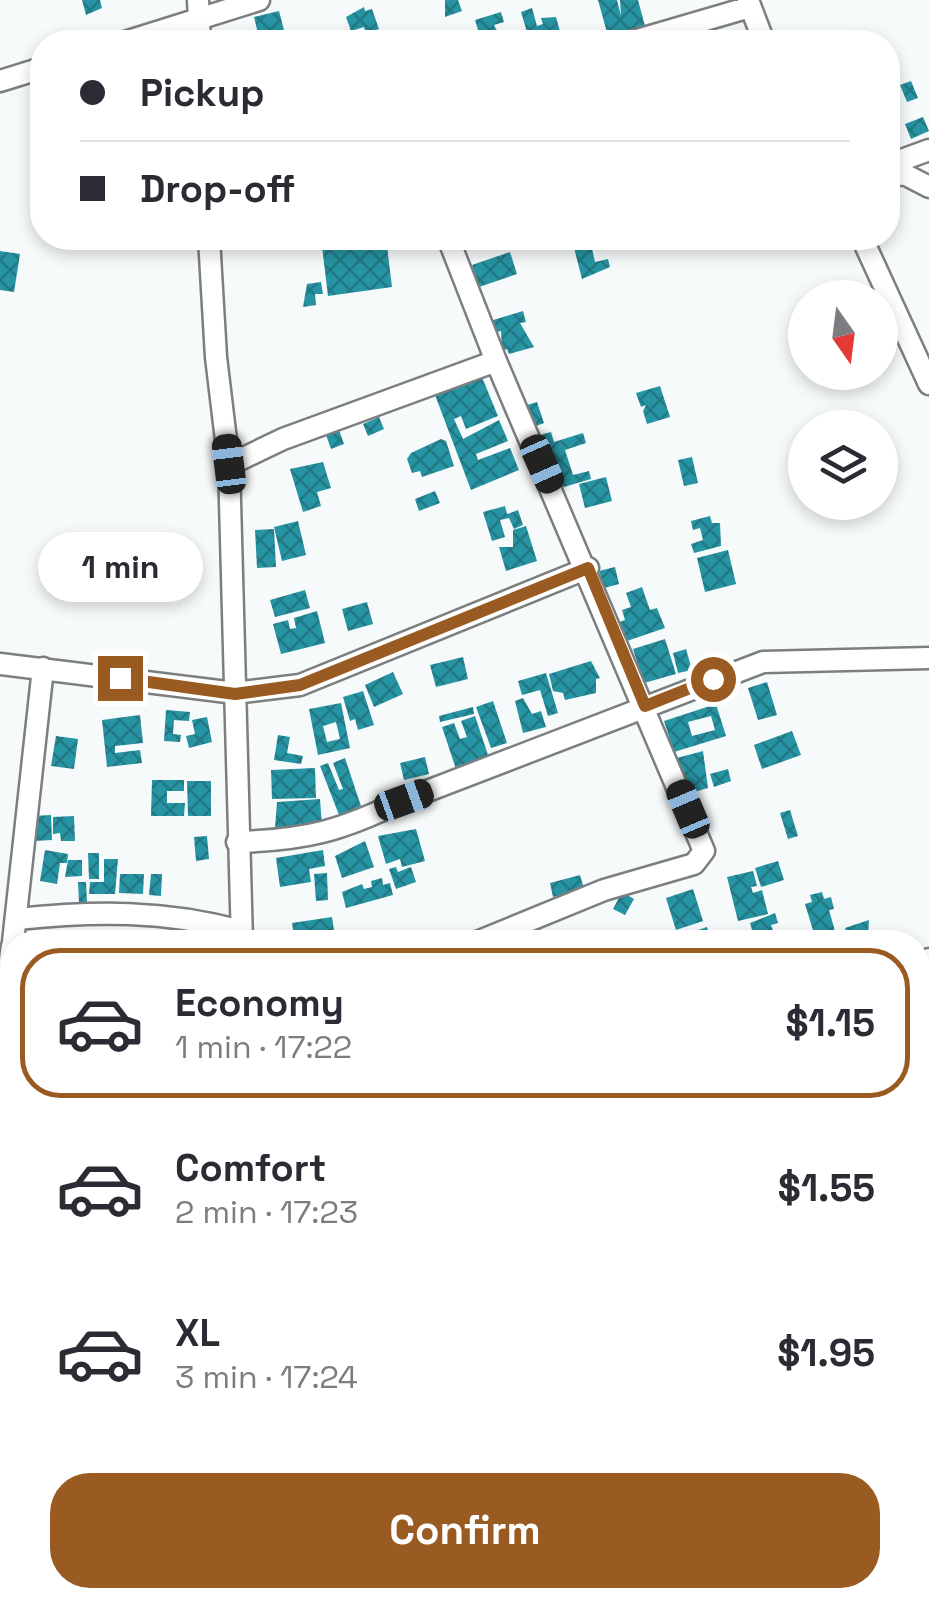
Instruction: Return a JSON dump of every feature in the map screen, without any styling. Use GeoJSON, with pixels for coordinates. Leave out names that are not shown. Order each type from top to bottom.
{"type":"FeatureCollection","features":[{"type":"Feature","properties":{"kind":"street"},"geometry":{"type":"LineString","coordinates":[[152,30],[198,10],[260,0]]}},
{"type":"Feature","properties":{"kind":"street"},"geometry":{"type":"LineString","coordinates":[[667,30],[749,3],[759,30]]}},
{"type":"Feature","properties":{"kind":"street"},"geometry":{"type":"LineString","coordinates":[[0,82],[30,72]]}},
{"type":"Feature","properties":{"kind":"street"},"geometry":{"type":"LineString","coordinates":[[900,161],[929,150]]}},
{"type":"Feature","properties":{"kind":"street"},"geometry":{"type":"LineString","coordinates":[[900,175],[929,187]]}},
{"type":"Feature","properties":{"kind":"street"},"geometry":{"type":"LineString","coordinates":[[210,250],[216,357],[229,464],[242,930]]}},
{"type":"Feature","properties":{"kind":"street"},"geometry":{"type":"LineString","coordinates":[[453,250],[702,843],[701,858],[604,890],[506,930]]}},
{"type":"Feature","properties":{"kind":"street"},"geometry":{"type":"LineString","coordinates":[[868,250],[929,384]]}},
{"type":"Feature","properties":{"kind":"street"},"geometry":{"type":"LineString","coordinates":[[229,464],[283,439],[496,360]]}},
{"type":"Feature","properties":{"kind":"street"},"geometry":{"type":"LineString","coordinates":[[0,664],[235,694],[300,685],[588,568]]}},
{"type":"Feature","properties":{"kind":"street"},"geometry":{"type":"LineString","coordinates":[[237,842],[300,840],[358,823],[404,800],[762,662],[929,658]]}},
{"type":"Feature","properties":{"kind":"street"},"geometry":{"type":"LineString","coordinates":[[15,930],[43,668]]}},
{"type":"Feature","properties":{"kind":"street"},"geometry":{"type":"LineString","coordinates":[[0,836],[22,839]]}},
{"type":"Feature","properties":{"kind":"street"},"geometry":{"type":"LineString","coordinates":[[17,919],[92,911],[188,916],[224,930]]}},
{"type":"Feature","properties":{"kind":"building"},"geometry":{"type":"Polygon","coordinates":[[[82,0],[100,0],[102,8],[86,15],[82,0]]]}},
{"type":"Feature","properties":{"kind":"building"},"geometry":{"type":"Polygon","coordinates":[[[445,0],[458,0],[462,11],[445,17],[445,0]]]}},
{"type":"Feature","properties":{"kind":"building"},"geometry":{"type":"Polygon","coordinates":[[[598,0],[617,0],[621,16],[620,0],[638,0],[645,26],[606,30],[598,0]]]}},
{"type":"Feature","properties":{"kind":"building"},"geometry":{"type":"Polygon","coordinates":[[[364,7],[365,11],[372,9],[379,29],[351,30],[346,17],[364,7]]]}},
{"type":"Feature","properties":{"kind":"building"},"geometry":{"type":"Polygon","coordinates":[[[532,8],[537,26],[543,24],[541,18],[556,17],[560,30],[526,30],[521,12],[532,8]]]}},
{"type":"Feature","properties":{"kind":"building"},"geometry":{"type":"Polygon","coordinates":[[[279,11],[284,30],[257,30],[254,17],[279,11]]]}},
{"type":"Feature","properties":{"kind":"building"},"geometry":{"type":"Polygon","coordinates":[[[501,12],[504,22],[494,25],[496,30],[478,30],[475,20],[501,12]]]}},
{"type":"Feature","properties":{"kind":"building"},"geometry":{"type":"Polygon","coordinates":[[[911,81],[918,98],[907,102],[900,85],[911,81]]]}},
{"type":"Feature","properties":{"kind":"building"},"geometry":{"type":"Polygon","coordinates":[[[923,117],[929,131],[911,139],[905,124],[923,117]]]}},
{"type":"Feature","properties":{"kind":"building"},"geometry":{"type":"Polygon","coordinates":[[[322,250],[387,250],[392,287],[328,296],[322,250]]]}},
{"type":"Feature","properties":{"kind":"building"},"geometry":{"type":"Polygon","coordinates":[[[575,250],[592,250],[595,262],[608,259],[610,267],[582,279],[575,250]]]}},
{"type":"Feature","properties":{"kind":"building"},"geometry":{"type":"Polygon","coordinates":[[[0,251],[20,254],[14,292],[0,290],[0,251]]]}},
{"type":"Feature","properties":{"kind":"building"},"geometry":{"type":"Polygon","coordinates":[[[510,252],[517,274],[479,287],[472,265],[510,252]]]}},
{"type":"Feature","properties":{"kind":"building"},"geometry":{"type":"Polygon","coordinates":[[[321,282],[323,294],[315,294],[316,305],[303,307],[307,284],[321,282]]]}},
{"type":"Feature","properties":{"kind":"building"},"geometry":{"type":"Polygon","coordinates":[[[523,311],[526,322],[520,323],[534,347],[509,354],[507,349],[502,351],[501,331],[494,333],[490,321],[523,311]]]}},
{"type":"Feature","properties":{"kind":"building"},"geometry":{"type":"Polygon","coordinates":[[[481,375],[498,416],[466,429],[461,416],[454,419],[463,439],[499,420],[508,441],[476,454],[478,460],[510,448],[519,470],[471,490],[435,395],[481,375]]]}},
{"type":"Feature","properties":{"kind":"building"},"geometry":{"type":"Polygon","coordinates":[[[660,386],[670,417],[647,424],[643,411],[646,405],[641,407],[636,393],[660,386]]]}},
{"type":"Feature","properties":{"kind":"building"},"geometry":{"type":"Polygon","coordinates":[[[537,402],[544,423],[534,427],[527,405],[537,402]]]}},
{"type":"Feature","properties":{"kind":"building"},"geometry":{"type":"Polygon","coordinates":[[[379,417],[384,429],[368,436],[363,424],[379,417]]]}},
{"type":"Feature","properties":{"kind":"building"},"geometry":{"type":"Polygon","coordinates":[[[339,430],[344,444],[331,449],[326,435],[339,430]]]}},
{"type":"Feature","properties":{"kind":"building"},"geometry":{"type":"Polygon","coordinates":[[[551,432],[554,442],[583,433],[586,443],[565,450],[573,475],[589,471],[591,479],[557,489],[540,435],[551,432]]]}},
{"type":"Feature","properties":{"kind":"building"},"geometry":{"type":"Polygon","coordinates":[[[441,439],[446,441],[454,466],[422,477],[420,471],[412,473],[407,459],[411,453],[441,439]]]}},
{"type":"Feature","properties":{"kind":"building"},"geometry":{"type":"Polygon","coordinates":[[[692,457],[698,483],[684,486],[678,460],[692,457]]]}},
{"type":"Feature","properties":{"kind":"building"},"geometry":{"type":"Polygon","coordinates":[[[323,462],[331,488],[317,492],[321,506],[303,512],[290,469],[323,462]]]}},
{"type":"Feature","properties":{"kind":"building"},"geometry":{"type":"Polygon","coordinates":[[[606,477],[612,501],[585,508],[579,484],[606,477]]]}},
{"type":"Feature","properties":{"kind":"building"},"geometry":{"type":"Polygon","coordinates":[[[435,491],[440,503],[419,511],[415,499],[435,491]]]}},
{"type":"Feature","properties":{"kind":"building"},"geometry":{"type":"Polygon","coordinates":[[[505,506],[507,514],[518,510],[523,525],[514,529],[509,518],[500,520],[505,537],[492,541],[483,512],[505,506]]]}},
{"type":"Feature","properties":{"kind":"building"},"geometry":{"type":"Polygon","coordinates":[[[710,516],[712,523],[720,523],[721,546],[694,553],[691,544],[703,540],[700,528],[693,530],[691,521],[710,516]]]}},
{"type":"Feature","properties":{"kind":"building"},"geometry":{"type":"Polygon","coordinates":[[[298,521],[306,555],[282,561],[274,527],[298,521]]]}},
{"type":"Feature","properties":{"kind":"building"},"geometry":{"type":"Polygon","coordinates":[[[526,526],[537,561],[506,571],[499,547],[513,547],[513,530],[526,526]]]}},
{"type":"Feature","properties":{"kind":"building"},"geometry":{"type":"Polygon","coordinates":[[[274,529],[276,567],[257,568],[255,530],[274,529]]]}},
{"type":"Feature","properties":{"kind":"building"},"geometry":{"type":"Polygon","coordinates":[[[728,550],[736,584],[705,592],[697,558],[728,550]]]}},
{"type":"Feature","properties":{"kind":"building"},"geometry":{"type":"Polygon","coordinates":[[[615,567],[619,584],[604,588],[599,571],[615,567]]]}},
{"type":"Feature","properties":{"kind":"building"},"geometry":{"type":"Polygon","coordinates":[[[642,587],[650,610],[657,608],[665,628],[621,643],[614,624],[625,620],[622,610],[631,607],[626,593],[642,587]]]}},
{"type":"Feature","properties":{"kind":"building"},"geometry":{"type":"Polygon","coordinates":[[[305,590],[310,608],[275,617],[270,600],[305,590]]]}},
{"type":"Feature","properties":{"kind":"building"},"geometry":{"type":"Polygon","coordinates":[[[367,602],[373,624],[348,631],[342,609],[367,602]]]}},
{"type":"Feature","properties":{"kind":"building"},"geometry":{"type":"Polygon","coordinates":[[[317,611],[325,643],[281,654],[273,624],[288,620],[290,629],[296,628],[294,618],[317,611]]]}},
{"type":"Feature","properties":{"kind":"building"},"geometry":{"type":"Polygon","coordinates":[[[665,639],[676,674],[644,683],[633,649],[665,639]]]}},
{"type":"Feature","properties":{"kind":"building"},"geometry":{"type":"Polygon","coordinates":[[[686,649],[692,670],[678,673],[673,653],[686,649]]]}},
{"type":"Feature","properties":{"kind":"building"},"geometry":{"type":"Polygon","coordinates":[[[463,657],[468,679],[436,687],[430,665],[463,657]]]}},
{"type":"Feature","properties":{"kind":"building"},"geometry":{"type":"Polygon","coordinates":[[[591,661],[600,678],[596,679],[596,693],[565,700],[563,693],[553,691],[549,674],[591,661]]]}},
{"type":"Feature","properties":{"kind":"building"},"geometry":{"type":"Polygon","coordinates":[[[393,672],[403,694],[374,707],[365,685],[393,672]]]}},
{"type":"Feature","properties":{"kind":"building"},"geometry":{"type":"Polygon","coordinates":[[[546,673],[558,713],[548,716],[540,690],[522,695],[518,681],[546,673]]]}},
{"type":"Feature","properties":{"kind":"building"},"geometry":{"type":"Polygon","coordinates":[[[767,682],[777,715],[758,720],[748,688],[767,682]]]}},
{"type":"Feature","properties":{"kind":"building"},"geometry":{"type":"Polygon","coordinates":[[[363,691],[374,725],[358,730],[355,719],[350,721],[343,697],[363,691]]]}},
{"type":"Feature","properties":{"kind":"building"},"geometry":{"type":"Polygon","coordinates":[[[523,698],[532,714],[541,711],[546,727],[523,733],[515,701],[523,698]]]}},
{"type":"Feature","properties":{"kind":"building"},"geometry":{"type":"Polygon","coordinates":[[[493,701],[507,743],[491,748],[476,707],[493,701]]]}},
{"type":"Feature","properties":{"kind":"building"},"geometry":{"type":"Polygon","coordinates":[[[341,703],[350,748],[318,755],[309,709],[341,703]],[[336,722],[323,726],[327,742],[340,739],[336,722]]]}},
{"type":"Feature","properties":{"kind":"building"},"geometry":{"type":"Polygon","coordinates":[[[716,704],[726,736],[674,752],[664,721],[716,704]],[[711,716],[688,722],[692,736],[715,730],[711,716]]]}},
{"type":"Feature","properties":{"kind":"building"},"geometry":{"type":"Polygon","coordinates":[[[473,707],[474,714],[440,722],[439,716],[473,707]]]}},
{"type":"Feature","properties":{"kind":"building"},"geometry":{"type":"Polygon","coordinates":[[[166,710],[190,712],[189,721],[174,720],[173,734],[181,735],[180,742],[164,741],[166,710]]]}},
{"type":"Feature","properties":{"kind":"building"},"geometry":{"type":"Polygon","coordinates":[[[140,715],[143,743],[115,746],[115,753],[140,750],[142,763],[107,767],[102,720],[140,715]]]}},
{"type":"Feature","properties":{"kind":"building"},"geometry":{"type":"Polygon","coordinates":[[[475,716],[489,758],[456,769],[442,727],[454,723],[460,739],[467,737],[461,721],[475,716]]]}},
{"type":"Feature","properties":{"kind":"building"},"geometry":{"type":"Polygon","coordinates":[[[207,717],[212,742],[189,748],[186,736],[195,734],[192,720],[207,717]]]}},
{"type":"Feature","properties":{"kind":"building"},"geometry":{"type":"Polygon","coordinates":[[[792,731],[801,755],[762,769],[754,745],[792,731]]]}},
{"type":"Feature","properties":{"kind":"building"},"geometry":{"type":"Polygon","coordinates":[[[278,735],[290,737],[287,753],[303,756],[301,764],[274,760],[278,735]]]}},
{"type":"Feature","properties":{"kind":"building"},"geometry":{"type":"Polygon","coordinates":[[[56,736],[78,739],[74,769],[51,766],[56,736]]]}},
{"type":"Feature","properties":{"kind":"building"},"geometry":{"type":"Polygon","coordinates":[[[703,751],[708,788],[687,794],[677,758],[703,751]]]}},
{"type":"Feature","properties":{"kind":"building"},"geometry":{"type":"Polygon","coordinates":[[[425,757],[429,774],[404,780],[400,763],[425,757]]]}},
{"type":"Feature","properties":{"kind":"building"},"geometry":{"type":"Polygon","coordinates":[[[345,758],[361,806],[339,815],[320,766],[328,763],[339,790],[343,789],[333,763],[345,758]]]}},
{"type":"Feature","properties":{"kind":"building"},"geometry":{"type":"Polygon","coordinates":[[[315,768],[316,798],[272,799],[271,770],[315,768]]]}},
{"type":"Feature","properties":{"kind":"building"},"geometry":{"type":"Polygon","coordinates":[[[728,769],[731,781],[714,787],[710,774],[728,769]]]}},
{"type":"Feature","properties":{"kind":"building"},"geometry":{"type":"Polygon","coordinates":[[[152,780],[184,780],[184,791],[167,791],[167,803],[185,803],[184,816],[151,816],[152,780]]]}},
{"type":"Feature","properties":{"kind":"building"},"geometry":{"type":"Polygon","coordinates":[[[187,781],[211,781],[211,816],[188,816],[187,781]]]}},
{"type":"Feature","properties":{"kind":"building"},"geometry":{"type":"Polygon","coordinates":[[[320,799],[322,826],[275,828],[277,802],[320,799]]]}},
{"type":"Feature","properties":{"kind":"building"},"geometry":{"type":"Polygon","coordinates":[[[790,810],[798,836],[788,839],[780,813],[790,810]]]}},
{"type":"Feature","properties":{"kind":"building"},"geometry":{"type":"Polygon","coordinates":[[[51,815],[52,840],[34,841],[32,816],[51,815]]]}},
{"type":"Feature","properties":{"kind":"building"},"geometry":{"type":"Polygon","coordinates":[[[74,816],[75,841],[61,841],[60,833],[53,834],[53,817],[74,816]]]}},
{"type":"Feature","properties":{"kind":"building"},"geometry":{"type":"Polygon","coordinates":[[[416,829],[425,861],[402,867],[400,859],[386,864],[378,836],[416,829]]]}},
{"type":"Feature","properties":{"kind":"building"},"geometry":{"type":"Polygon","coordinates":[[[207,836],[209,859],[196,861],[194,837],[207,836]]]}},
{"type":"Feature","properties":{"kind":"building"},"geometry":{"type":"Polygon","coordinates":[[[365,841],[374,867],[342,878],[335,856],[365,841]]]}},
{"type":"Feature","properties":{"kind":"building"},"geometry":{"type":"Polygon","coordinates":[[[45,850],[68,854],[67,863],[60,863],[57,884],[40,881],[45,850]]]}},
{"type":"Feature","properties":{"kind":"building"},"geometry":{"type":"Polygon","coordinates":[[[323,850],[325,866],[309,869],[311,882],[280,887],[276,858],[323,850]]]}},
{"type":"Feature","properties":{"kind":"building"},"geometry":{"type":"Polygon","coordinates":[[[88,853],[99,853],[99,879],[89,879],[88,853]]]}},
{"type":"Feature","properties":{"kind":"building"},"geometry":{"type":"Polygon","coordinates":[[[104,859],[118,859],[115,894],[89,894],[90,882],[104,882],[104,859]]]}},
{"type":"Feature","properties":{"kind":"building"},"geometry":{"type":"Polygon","coordinates":[[[68,860],[82,860],[82,876],[65,877],[68,860]]]}},
{"type":"Feature","properties":{"kind":"building"},"geometry":{"type":"Polygon","coordinates":[[[778,861],[784,880],[761,887],[755,868],[778,861]]]}},
{"type":"Feature","properties":{"kind":"building"},"geometry":{"type":"Polygon","coordinates":[[[396,867],[398,872],[411,867],[416,882],[396,889],[389,869],[396,867]]]}},
{"type":"Feature","properties":{"kind":"building"},"geometry":{"type":"Polygon","coordinates":[[[753,871],[757,886],[751,887],[753,893],[762,890],[768,914],[738,921],[727,877],[753,871]]]}},
{"type":"Feature","properties":{"kind":"building"},"geometry":{"type":"Polygon","coordinates":[[[327,873],[328,900],[316,901],[314,874],[327,873]]]}},
{"type":"Feature","properties":{"kind":"building"},"geometry":{"type":"Polygon","coordinates":[[[120,874],[144,874],[143,894],[119,893],[120,874]]]}},
{"type":"Feature","properties":{"kind":"building"},"geometry":{"type":"Polygon","coordinates":[[[151,874],[162,874],[161,896],[149,895],[151,874]]]}},
{"type":"Feature","properties":{"kind":"building"},"geometry":{"type":"Polygon","coordinates":[[[580,875],[584,889],[553,897],[550,883],[580,875]]]}},
{"type":"Feature","properties":{"kind":"building"},"geometry":{"type":"Polygon","coordinates":[[[382,878],[383,885],[390,883],[393,895],[346,908],[342,892],[362,884],[364,889],[372,887],[371,881],[382,878]]]}},
{"type":"Feature","properties":{"kind":"building"},"geometry":{"type":"Polygon","coordinates":[[[78,882],[86,882],[87,902],[79,902],[78,882]]]}},
{"type":"Feature","properties":{"kind":"building"},"geometry":{"type":"Polygon","coordinates":[[[693,889],[703,921],[676,930],[666,898],[693,889]]]}},
{"type":"Feature","properties":{"kind":"building"},"geometry":{"type":"Polygon","coordinates":[[[622,892],[634,899],[625,915],[613,909],[622,892]]]}},
{"type":"Feature","properties":{"kind":"building"},"geometry":{"type":"Polygon","coordinates":[[[822,892],[824,899],[831,897],[834,909],[829,910],[835,930],[813,930],[805,904],[812,902],[810,895],[822,892]]]}},
{"type":"Feature","properties":{"kind":"building"},"geometry":{"type":"Polygon","coordinates":[[[775,913],[778,923],[771,925],[773,930],[752,930],[750,923],[775,913]]]}},
{"type":"Feature","properties":{"kind":"building"},"geometry":{"type":"Polygon","coordinates":[[[332,917],[334,930],[293,930],[292,923],[332,917]]]}},
{"type":"Feature","properties":{"kind":"building"},"geometry":{"type":"Polygon","coordinates":[[[869,920],[868,930],[845,928],[869,920]]]}},
{"type":"Feature","properties":{"kind":"route"},"geometry":{"type":"LineString","coordinates":[[120,678],[235,694],[300,685],[588,568],[645,706],[713,679]]}}]}
